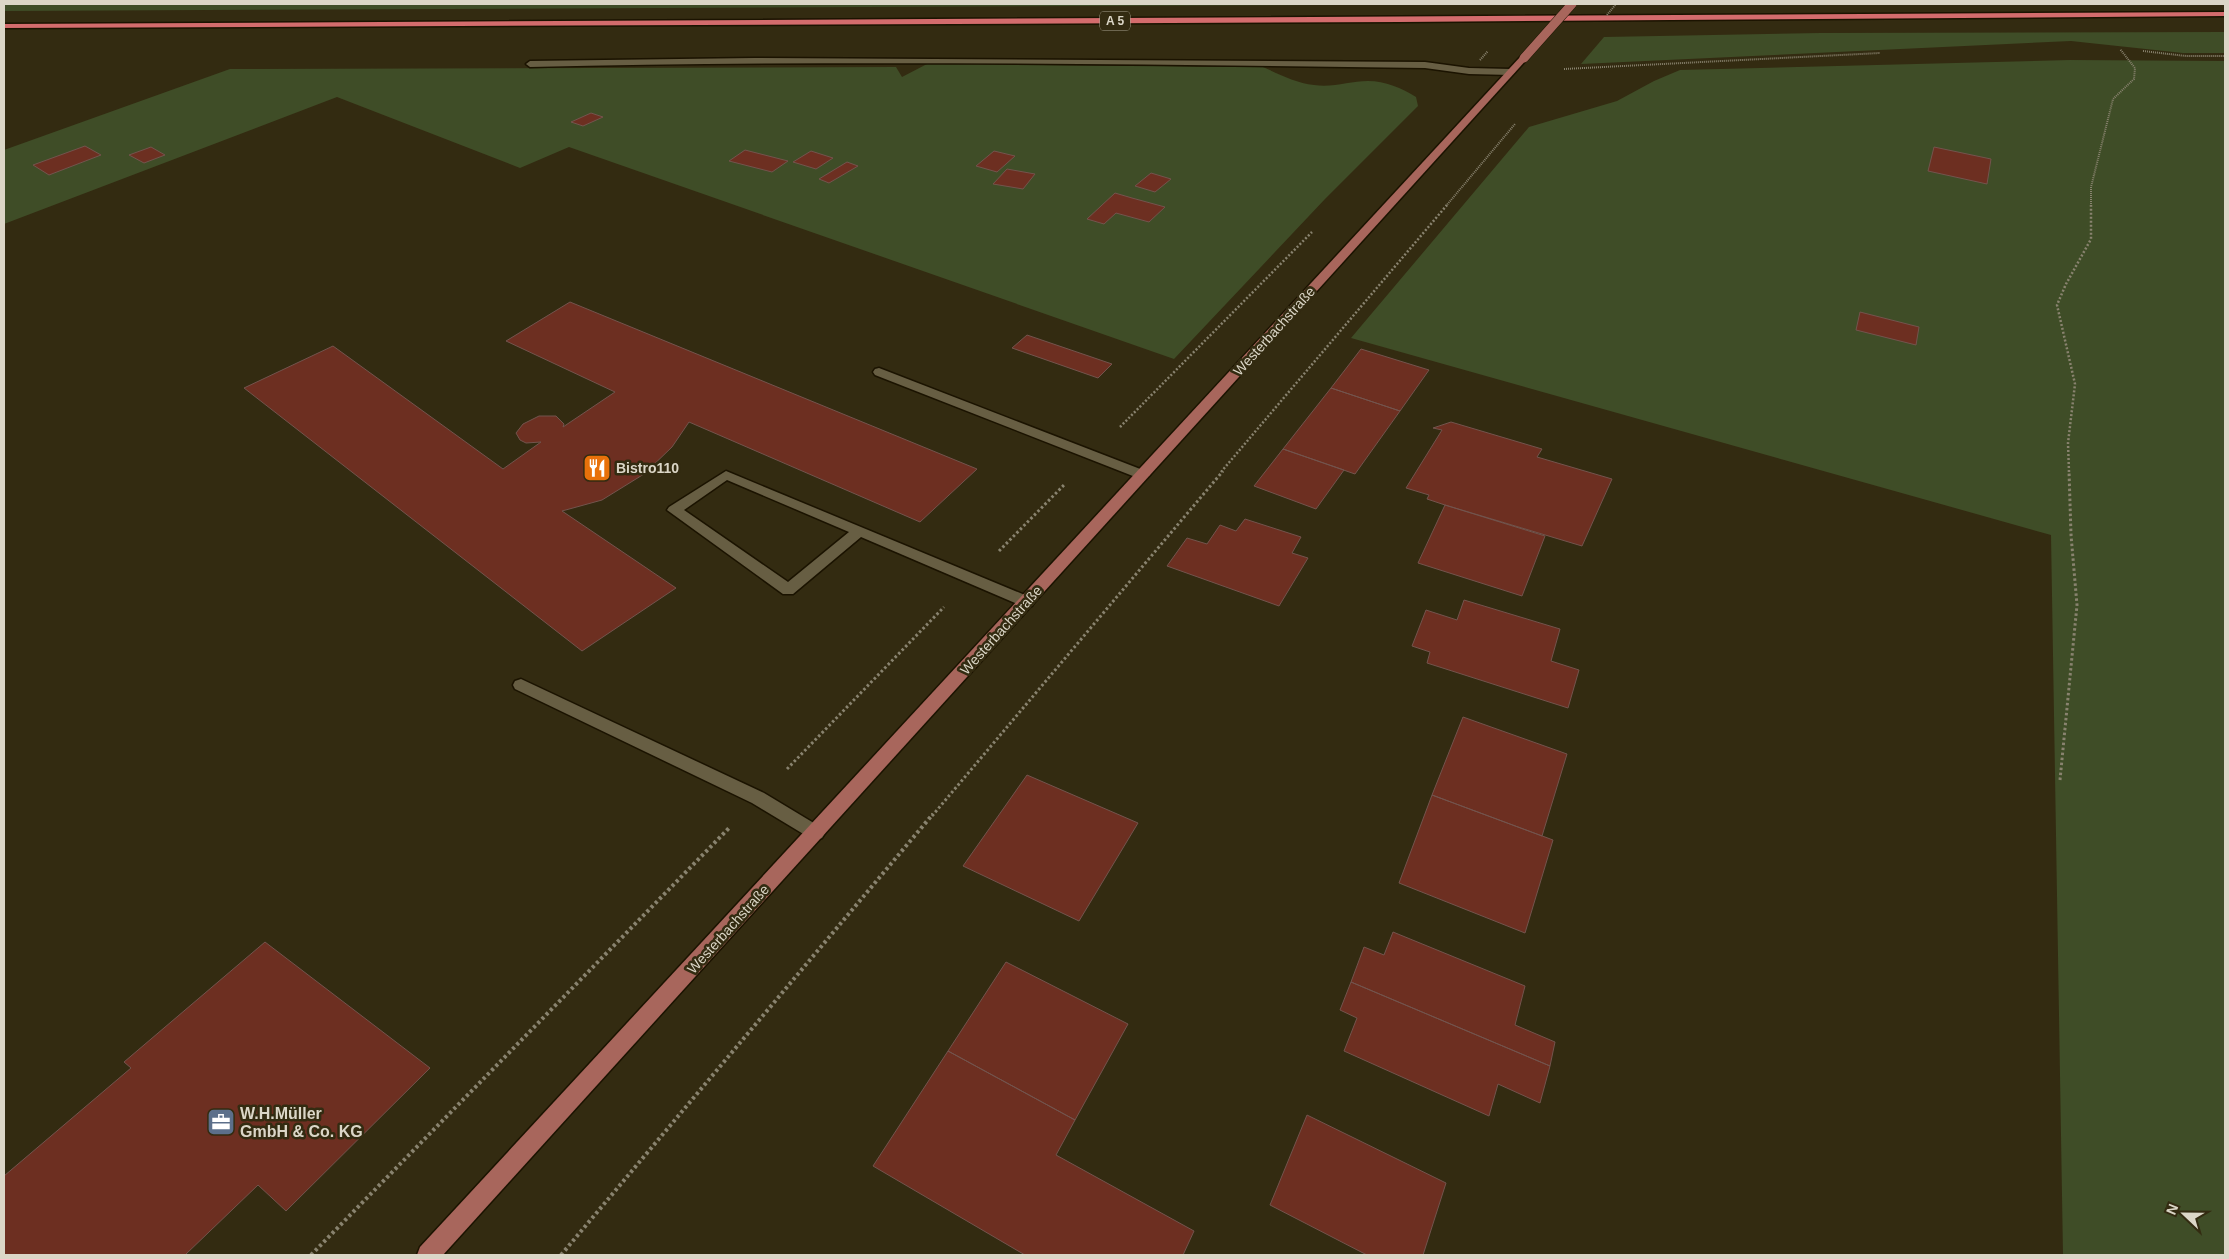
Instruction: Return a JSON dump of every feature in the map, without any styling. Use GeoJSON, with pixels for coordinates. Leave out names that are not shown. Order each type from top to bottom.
{"type":"FeatureCollection","features":[{"type":"Feature","properties":{"kind":"highway","name":"A 5"},"geometry":{"type":"LineString","coordinates":[[4,26],[2225,14]]}},
{"type":"Feature","properties":{"kind":"main road","name":"Westerbachstraße"},"geometry":{"type":"LineString","coordinates":[[428,1255],[816,833],[1572,4]]}},
{"type":"Feature","properties":{"kind":"street"},"geometry":{"type":"LineString","coordinates":[[530,64],[657,61],[913,60],[1425,65],[1469,71],[1511,72]]}},
{"type":"Feature","properties":{"kind":"street"},"geometry":{"type":"LineString","coordinates":[[879,372],[1143,475]]}},
{"type":"Feature","properties":{"kind":"street"},"geometry":{"type":"LineString","coordinates":[[859,531],[788,590],[674,510],[726,475],[972,578],[1027,602]]}},
{"type":"Feature","properties":{"kind":"street"},"geometry":{"type":"LineString","coordinates":[[522,685],[758,798],[816,833]]}},
{"type":"Feature","properties":{"kind":"path"},"geometry":{"type":"LineString","coordinates":[[2060,780],[2077,605],[2068,443],[2075,384],[2057,305],[2066,284],[2091,239],[2091,187],[2113,99],[2134,79],[2135,68],[2120,48],[2130,49]]}},
{"type":"Feature","properties":{"kind":"path"},"geometry":{"type":"LineString","coordinates":[[2139,50],[2186,56],[2225,56]]}},
{"type":"Feature","properties":{"kind":"path"},"geometry":{"type":"LineString","coordinates":[[1566,63],[1562,69],[1886,53]]}},
{"type":"Feature","properties":{"kind":"path"},"geometry":{"type":"LineString","coordinates":[[1469,71],[1480,60]]}},
{"type":"Feature","properties":{"kind":"path"},"geometry":{"type":"LineString","coordinates":[[561,1255],[1517,122]]}},
{"type":"Feature","properties":{"kind":"path"},"geometry":{"type":"LineString","coordinates":[[311,1255],[1316,227]]}},
{"type":"Feature","properties":{"kind":"green space"},"geometry":{"type":"Polygon","coordinates":[[[4,4],[1515,4],[4,11],[4,4]]]}},
{"type":"Feature","properties":{"kind":"green space"},"geometry":{"type":"Polygon","coordinates":[[[2225,32],[2225,53],[2183,53],[2071,41],[1581,64],[1604,37],[1821,33],[2225,32]]]}},
{"type":"Feature","properties":{"kind":"green space"},"geometry":{"type":"Polygon","coordinates":[[[2070,60],[2225,61],[2225,1255],[2063,1255],[2051,535],[1351,338],[1529,127],[1617,101],[1654,81],[1680,70],[2070,60]]]}},
{"type":"Feature","properties":{"kind":"green space"},"geometry":{"type":"Polygon","coordinates":[[[927,64],[1263,67],[1294,80],[1314,85],[1328,86],[1368,81],[1387,84],[1416,97],[1418,106],[1325,199],[1174,359],[569,147],[520,168],[337,97],[4,224],[4,150],[230,69],[896,67],[902,77],[927,64]]]}},
{"type":"Feature","properties":{"kind":"building"},"geometry":{"type":"Polygon","coordinates":[[[591,113],[603,117],[583,126],[571,122],[591,113]]]}},
{"type":"Feature","properties":{"kind":"building"},"geometry":{"type":"Polygon","coordinates":[[[85,146],[101,155],[49,175],[33,165],[85,146]]]}},
{"type":"Feature","properties":{"kind":"building"},"geometry":{"type":"Polygon","coordinates":[[[151,147],[165,155],[144,163],[129,155],[151,147]]]}},
{"type":"Feature","properties":{"kind":"building"},"geometry":{"type":"Polygon","coordinates":[[[1934,147],[1991,159],[1987,184],[1928,171],[1934,147]]]}},
{"type":"Feature","properties":{"kind":"building"},"geometry":{"type":"Polygon","coordinates":[[[745,150],[788,161],[772,172],[729,161],[745,150]]]}},
{"type":"Feature","properties":{"kind":"building"},"geometry":{"type":"Polygon","coordinates":[[[811,151],[833,158],[816,169],[793,162],[811,151]]]}},
{"type":"Feature","properties":{"kind":"building"},"geometry":{"type":"Polygon","coordinates":[[[994,151],[1015,156],[997,172],[976,166],[994,151]]]}},
{"type":"Feature","properties":{"kind":"building"},"geometry":{"type":"Polygon","coordinates":[[[847,162],[858,166],[829,183],[819,179],[847,162]]]}},
{"type":"Feature","properties":{"kind":"building"},"geometry":{"type":"Polygon","coordinates":[[[1007,169],[1035,174],[1023,189],[993,184],[1007,169]]]}},
{"type":"Feature","properties":{"kind":"building"},"geometry":{"type":"Polygon","coordinates":[[[1151,173],[1171,179],[1155,192],[1135,186],[1151,173]]]}},
{"type":"Feature","properties":{"kind":"building"},"geometry":{"type":"Polygon","coordinates":[[[1115,193],[1165,207],[1149,222],[1116,213],[1104,224],[1087,219],[1115,193]]]}},
{"type":"Feature","properties":{"kind":"building"},"geometry":{"type":"Polygon","coordinates":[[[570,302],[977,469],[920,522],[689,422],[672,447],[644,474],[602,500],[562,511],[676,588],[582,651],[244,388],[333,346],[503,469],[541,442],[526,443],[520,440],[516,433],[523,424],[539,416],[556,416],[564,424],[563,427],[615,392],[506,341],[570,302]]]}},
{"type":"Feature","properties":{"kind":"building"},"geometry":{"type":"Polygon","coordinates":[[[1860,312],[1919,327],[1916,345],[1856,330],[1860,312]]]}},
{"type":"Feature","properties":{"kind":"building"},"geometry":{"type":"Polygon","coordinates":[[[1027,335],[1112,364],[1098,378],[1012,348],[1027,335]]]}},
{"type":"Feature","properties":{"kind":"building"},"geometry":{"type":"Polygon","coordinates":[[[1361,349],[1429,370],[1400,411],[1331,388],[1361,349]]]}},
{"type":"Feature","properties":{"kind":"building"},"geometry":{"type":"Polygon","coordinates":[[[1331,388],[1400,411],[1355,474],[1283,449],[1331,388]]]}},
{"type":"Feature","properties":{"kind":"building"},"geometry":{"type":"Polygon","coordinates":[[[1451,422],[1542,449],[1537,457],[1612,479],[1582,546],[1445,505],[1427,499],[1429,495],[1406,488],[1442,430],[1433,428],[1451,422]]]}},
{"type":"Feature","properties":{"kind":"building"},"geometry":{"type":"Polygon","coordinates":[[[1283,449],[1344,470],[1316,509],[1254,486],[1283,449]]]}},
{"type":"Feature","properties":{"kind":"building"},"geometry":{"type":"Polygon","coordinates":[[[1445,505],[1545,536],[1522,596],[1418,563],[1445,505]]]}},
{"type":"Feature","properties":{"kind":"building"},"geometry":{"type":"Polygon","coordinates":[[[1245,519],[1301,537],[1292,553],[1308,558],[1279,606],[1167,566],[1187,538],[1207,544],[1220,525],[1236,531],[1245,519]]]}},
{"type":"Feature","properties":{"kind":"building"},"geometry":{"type":"Polygon","coordinates":[[[1464,600],[1560,629],[1551,661],[1579,670],[1568,708],[1427,663],[1430,652],[1412,646],[1426,610],[1457,620],[1464,600]]]}},
{"type":"Feature","properties":{"kind":"building"},"geometry":{"type":"Polygon","coordinates":[[[1463,717],[1567,754],[1542,836],[1432,795],[1463,717]]]}},
{"type":"Feature","properties":{"kind":"building"},"geometry":{"type":"Polygon","coordinates":[[[1027,775],[1138,823],[1079,921],[963,866],[1027,775]]]}},
{"type":"Feature","properties":{"kind":"building"},"geometry":{"type":"Polygon","coordinates":[[[1432,795],[1553,840],[1525,933],[1399,883],[1432,795]]]}},
{"type":"Feature","properties":{"kind":"building"},"geometry":{"type":"Polygon","coordinates":[[[1393,932],[1525,986],[1515,1025],[1555,1042],[1550,1066],[1351,982],[1364,947],[1384,955],[1393,932]]]}},
{"type":"Feature","properties":{"kind":"building","name":"W.H.Müller GmbH & Co. KG"},"geometry":{"type":"Polygon","coordinates":[[[265,942],[430,1068],[286,1211],[258,1185],[185,1255],[4,1255],[4,1176],[131,1068],[124,1062],[265,942]]]}},
{"type":"Feature","properties":{"kind":"building"},"geometry":{"type":"Polygon","coordinates":[[[1006,962],[1128,1024],[1075,1120],[948,1051],[1006,962]]]}},
{"type":"Feature","properties":{"kind":"building"},"geometry":{"type":"Polygon","coordinates":[[[1351,982],[1550,1066],[1540,1103],[1498,1084],[1489,1116],[1344,1051],[1357,1018],[1340,1010],[1351,982]]]}},
{"type":"Feature","properties":{"kind":"building"},"geometry":{"type":"Polygon","coordinates":[[[948,1051],[1075,1120],[1056,1155],[1194,1231],[1183,1255],[1025,1255],[873,1166],[948,1051]]]}},
{"type":"Feature","properties":{"kind":"building"},"geometry":{"type":"Polygon","coordinates":[[[1307,1115],[1446,1183],[1423,1255],[1367,1255],[1270,1205],[1307,1115]]]}},
{"type":"Feature","properties":{"kind":"place","name":"Bistro110"},"geometry":{"type":"Point","coordinates":[597,468]}},
{"type":"Feature","properties":{"kind":"place","name":"W.H.Müller GmbH & Co. KG"},"geometry":{"type":"Point","coordinates":[221,1122]}}]}
